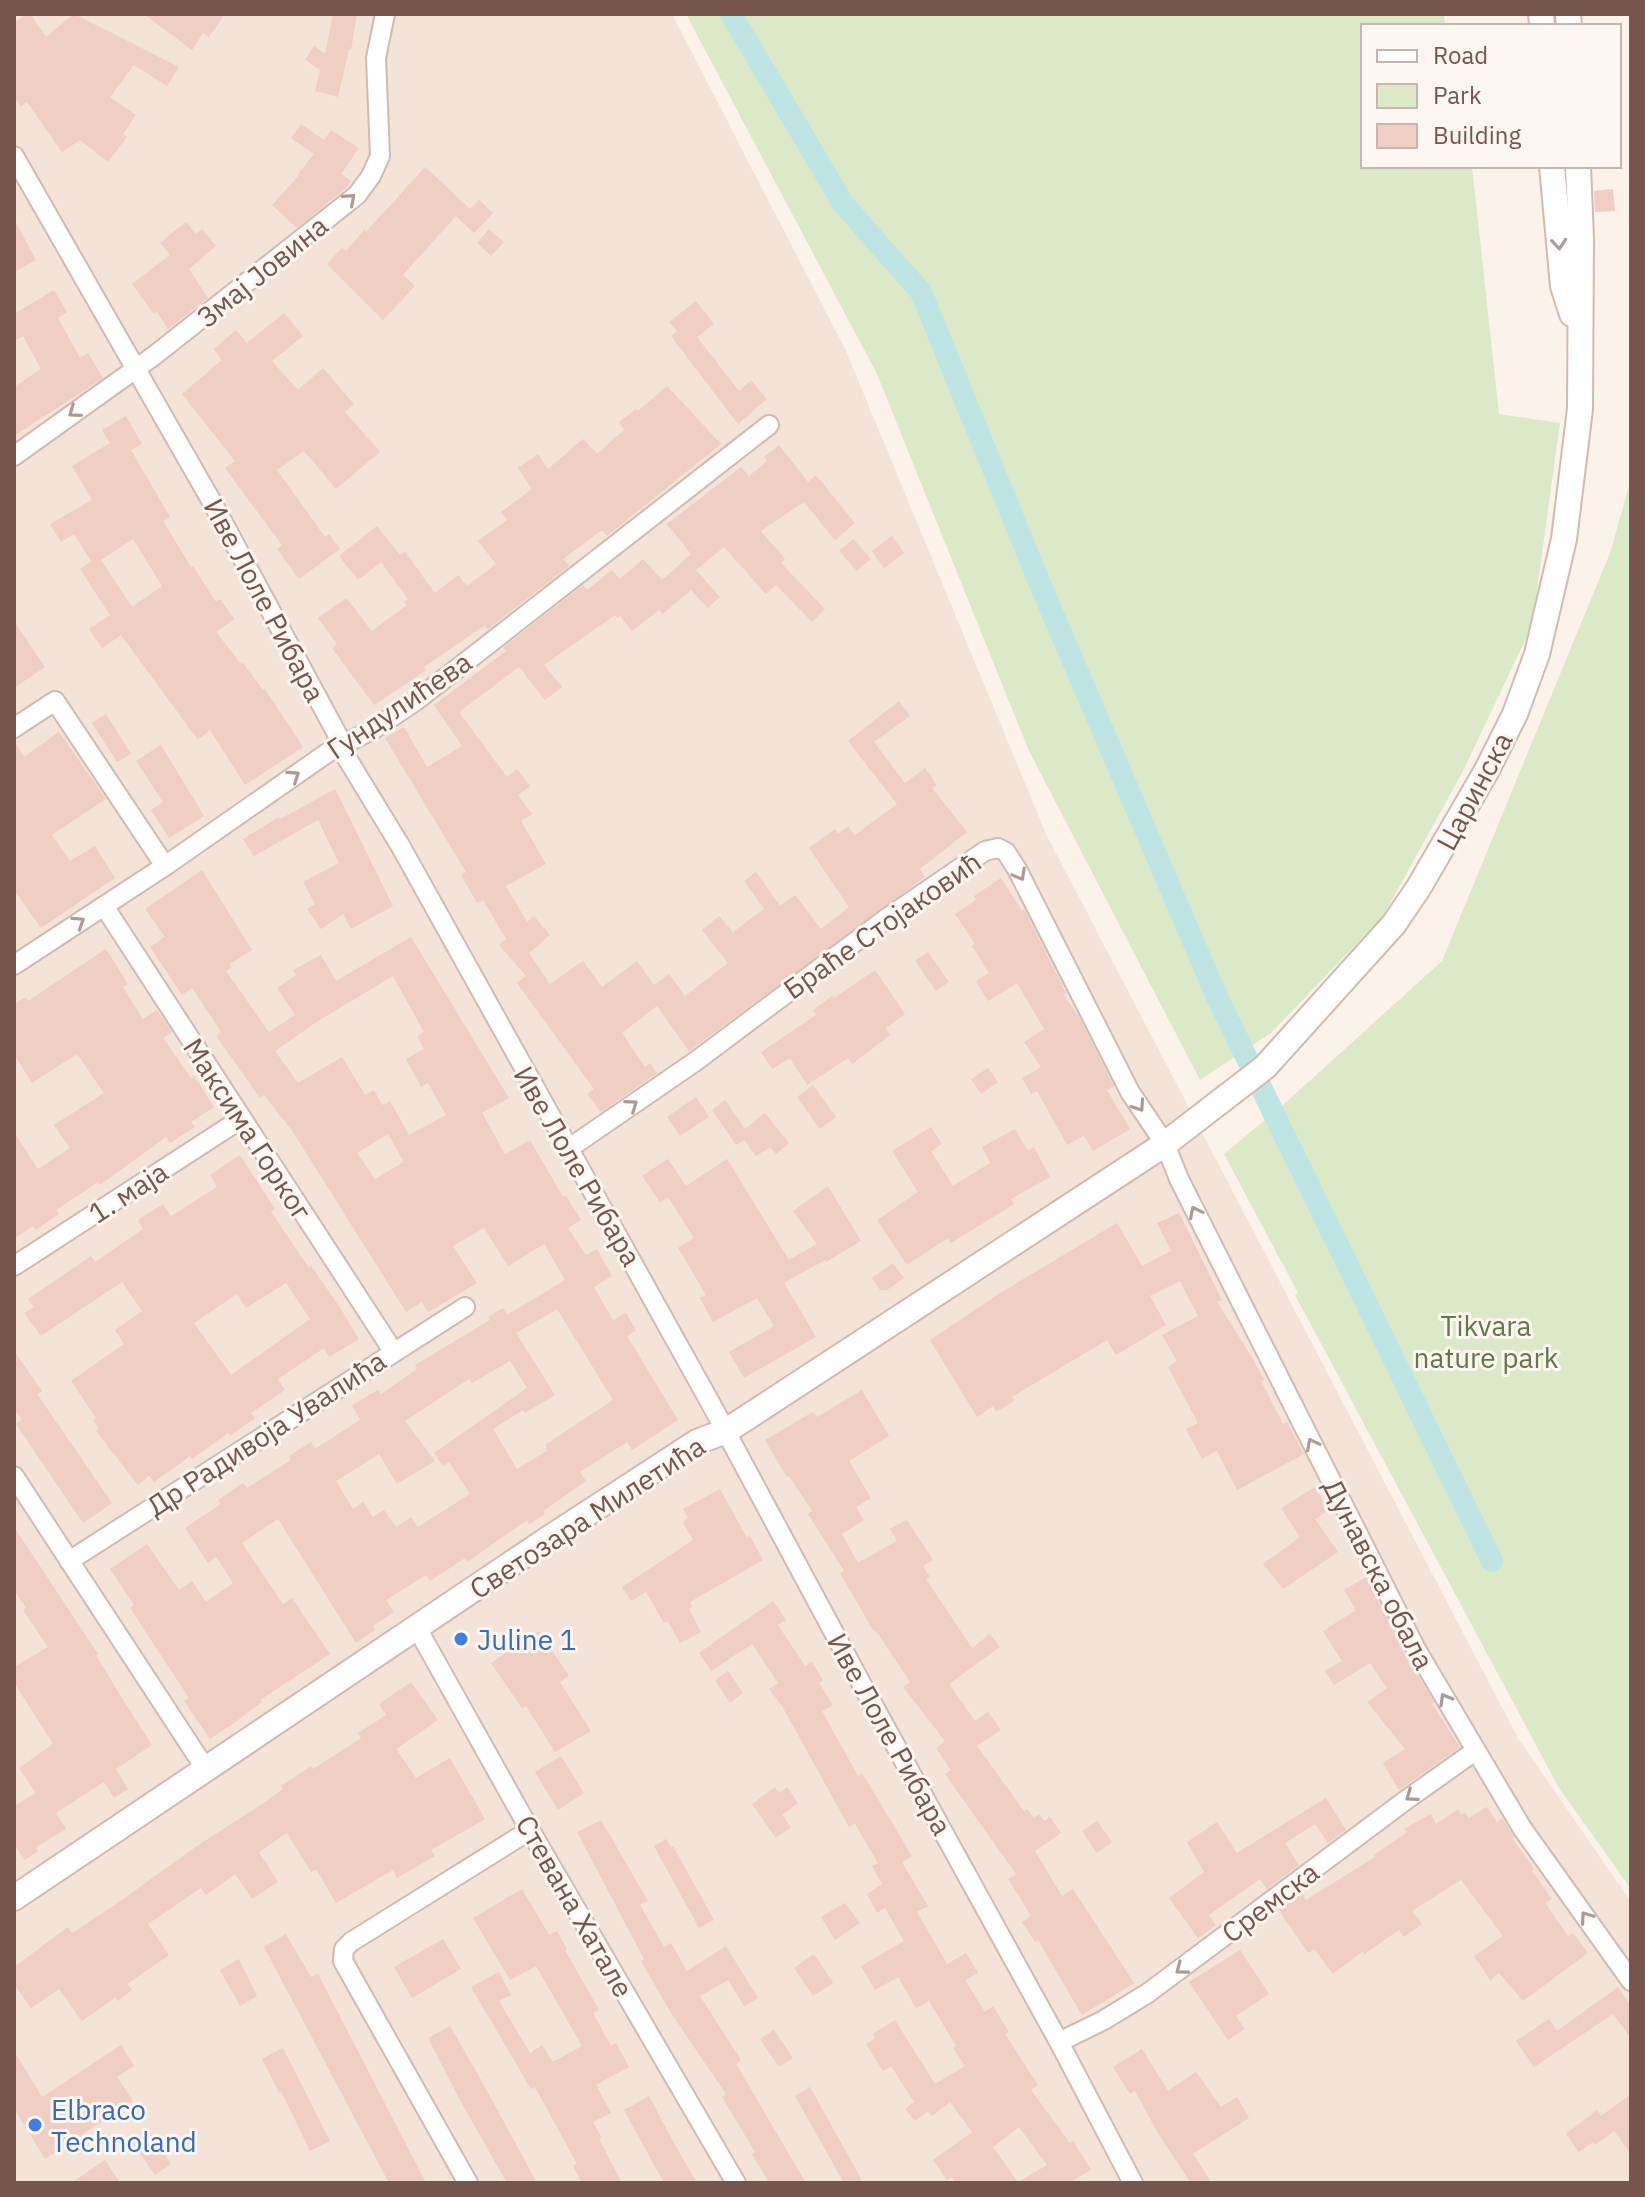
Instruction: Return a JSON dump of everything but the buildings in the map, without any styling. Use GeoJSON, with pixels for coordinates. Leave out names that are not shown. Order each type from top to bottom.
{"type":"FeatureCollection","features":[{"type":"Feature","properties":{"kind":"main road","name":"Царинска"},"geometry":{"type":"LineString","coordinates":[[1552,168],[1563,286],[1579,335]]}},
{"type":"Feature","properties":{"kind":"main road","name":"Царинска"},"geometry":{"type":"LineString","coordinates":[[1165,1144],[1265,1067],[1394,924],[1443,848],[1515,714],[1537,654],[1564,539],[1580,409],[1578,168]]}},
{"type":"Feature","properties":{"kind":"main road","name":"Светозара Милетића"},"geometry":{"type":"LineString","coordinates":[[14,1898],[697,1442],[726,1431],[1165,1144]]}},
{"type":"Feature","properties":{"kind":"street","name":"Змај Јовина"},"geometry":{"type":"LineString","coordinates":[[14,456],[135,369],[357,195],[380,156],[376,58],[385,14]]}},
{"type":"Feature","properties":{"kind":"street","name":"Иве Лоле Рибара"},"geometry":{"type":"LineString","coordinates":[[14,156],[212,502],[343,745],[345,755],[401,847],[726,1431],[1133,2183]]}},
{"type":"Feature","properties":{"kind":"street","name":"Гундулићева"},"geometry":{"type":"LineString","coordinates":[[14,965],[343,745],[374,729],[417,700],[769,425]]}},
{"type":"Feature","properties":{"kind":"street"},"geometry":{"type":"LineString","coordinates":[[14,728],[55,701],[165,866]]}},
{"type":"Feature","properties":{"kind":"street","name":"Браће Стојаковић"},"geometry":{"type":"LineString","coordinates":[[568,1149],[696,1061],[887,918],[985,851],[998,848],[1006,852],[1018,871],[1130,1092],[1165,1144]]}},
{"type":"Feature","properties":{"kind":"street","name":"Максима Горког"},"geometry":{"type":"LineString","coordinates":[[104,906],[393,1351]]}},
{"type":"Feature","properties":{"kind":"street","name":"1. маја"},"geometry":{"type":"LineString","coordinates":[[14,1266],[241,1119]]}},
{"type":"Feature","properties":{"kind":"street","name":"Дунавска обала"},"geometry":{"type":"LineString","coordinates":[[1165,1144],[1179,1179],[1416,1649],[1522,1828],[1631,1981]]}},
{"type":"Feature","properties":{"kind":"street","name":"Др Радивоја Увалића"},"geometry":{"type":"LineString","coordinates":[[69,1561],[465,1307]]}},
{"type":"Feature","properties":{"kind":"street"},"geometry":{"type":"LineString","coordinates":[[14,1476],[205,1768]]}},
{"type":"Feature","properties":{"kind":"street","name":"Стевана Хатале"},"geometry":{"type":"LineString","coordinates":[[417,1628],[530,1830],[736,2183]]}},
{"type":"Feature","properties":{"kind":"street","name":"Сремска"},"geometry":{"type":"LineString","coordinates":[[1059,2042],[1104,2020],[1148,1993],[1475,1751]]}},
{"type":"Feature","properties":{"kind":"street"},"geometry":{"type":"LineString","coordinates":[[468,2183],[343,1961],[344,1949],[530,1830]]}},
{"type":"Feature","properties":{"kind":"shaded area"},"geometry":{"type":"Polygon","coordinates":[[[14,14],[672,14],[846,351],[1046,834],[1518,1738],[1631,1902],[1631,2183],[14,2183],[14,14]]]}},
{"type":"Feature","properties":{"kind":"green space"},"geometry":{"type":"Polygon","coordinates":[[[686,14],[1444,14],[1445,24],[1361,24],[1361,168],[1472,168],[1499,414],[1560,423],[1532,626],[1462,773],[1383,916],[1271,1033],[1200,1080],[1029,751],[877,374],[686,14]]]}},
{"type":"Feature","properties":{"kind":"green space","name":"Tikvara nature park"},"geometry":{"type":"Polygon","coordinates":[[[1631,479],[1631,1889],[1559,1788],[1295,1295],[1298,1293],[1224,1154],[1283,1105],[1442,961],[1610,553],[1631,479]]]}},
{"type":"Feature","properties":{"kind":"waterway"},"geometry":{"type":"LineString","coordinates":[[731,14],[844,205],[921,292],[1040,584],[1217,997],[1492,1561]]}},
{"type":"Feature","properties":{"kind":"place","name":"Juline 1"},"geometry":{"type":"Point","coordinates":[461,1639]}},
{"type":"Feature","properties":{"kind":"place","name":"Elbraco Technoland"},"geometry":{"type":"Point","coordinates":[35,2125]}}]}
